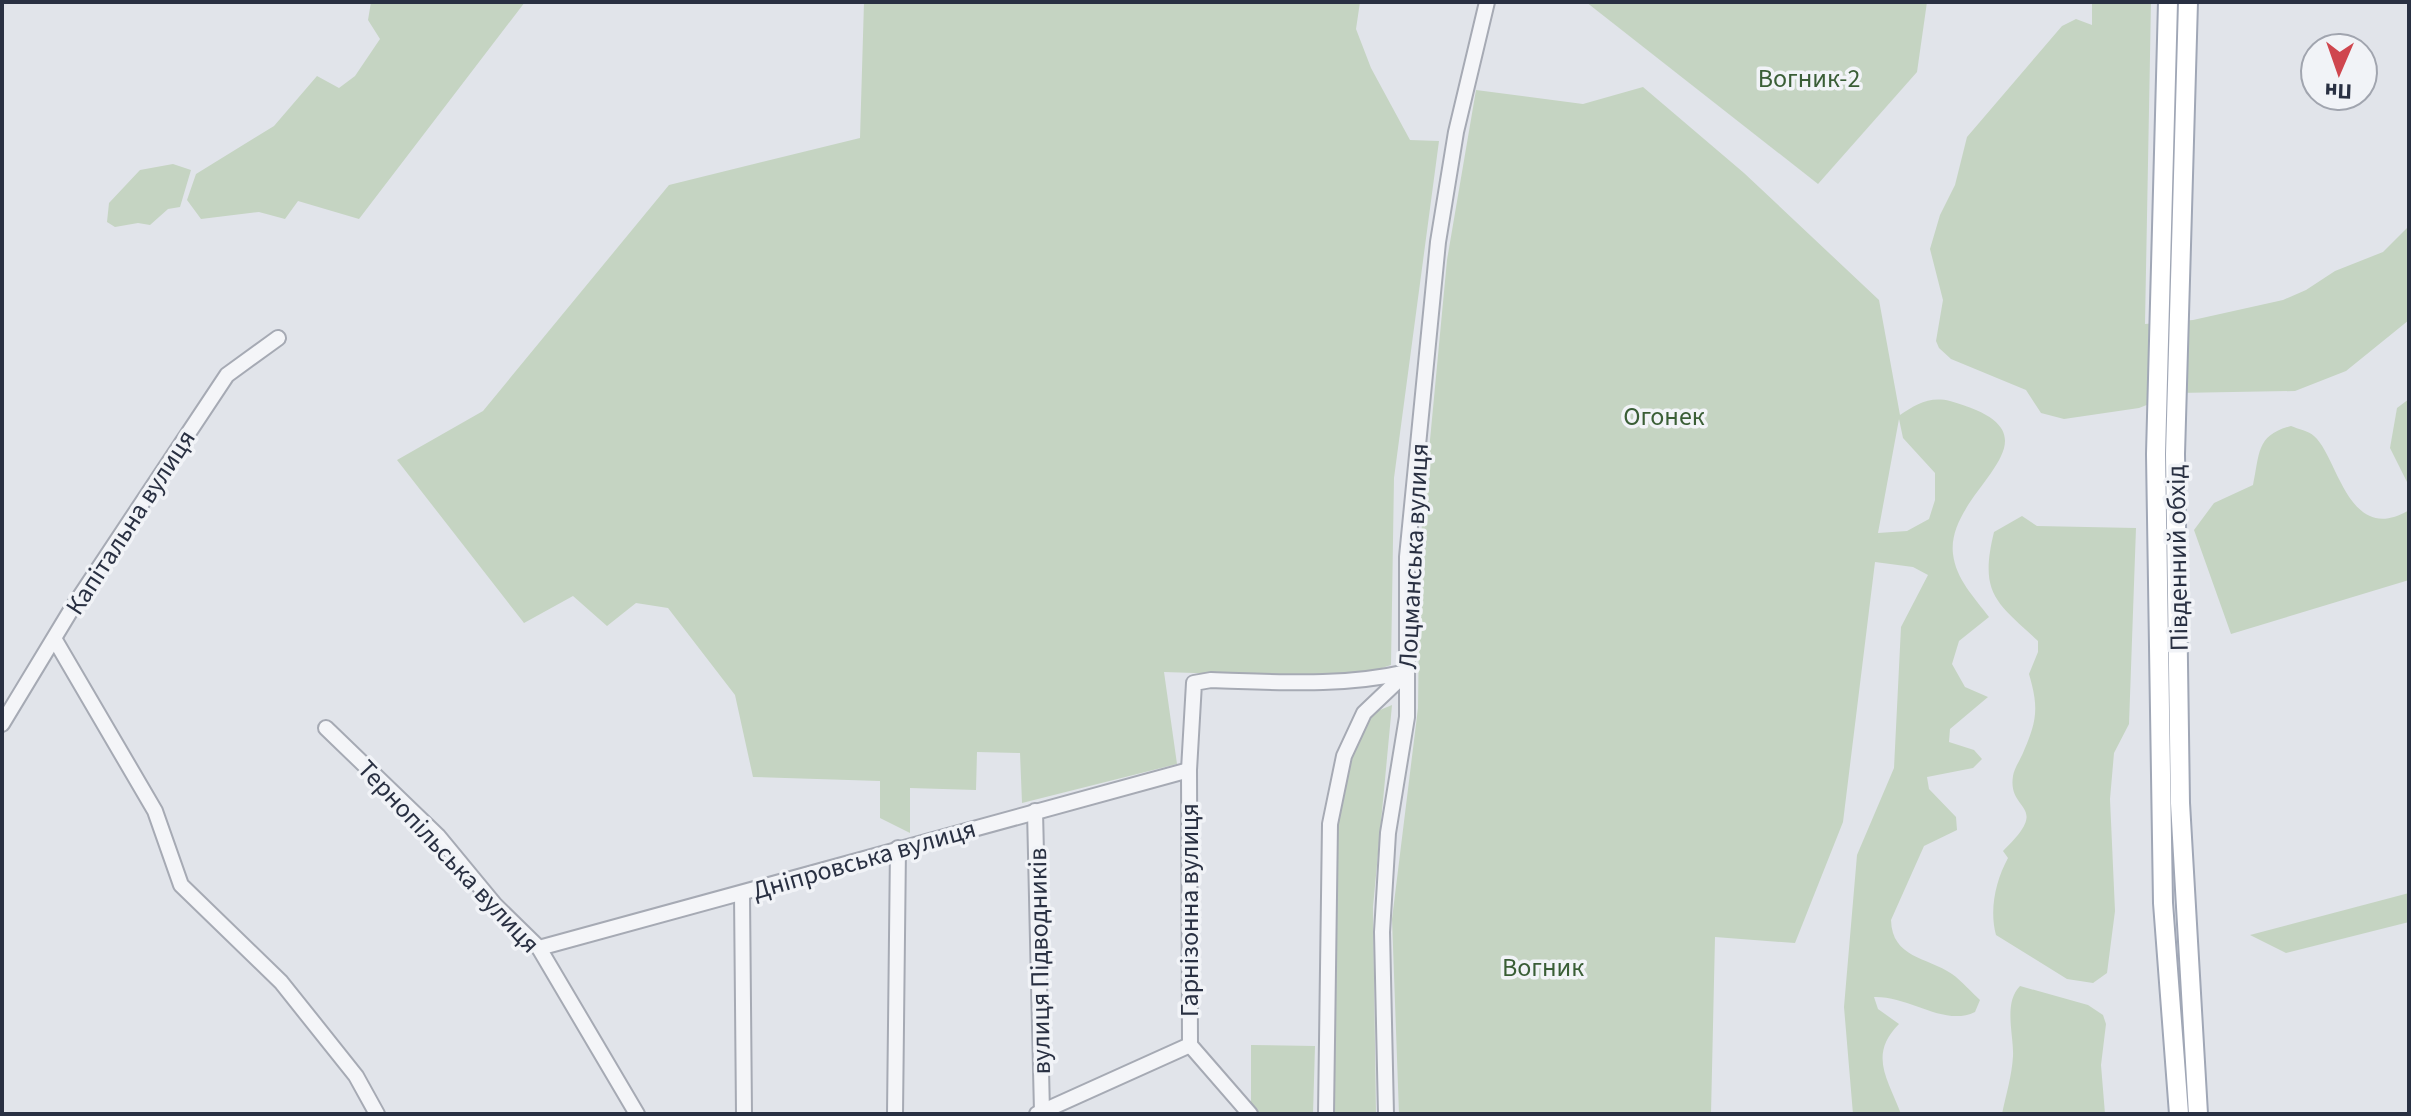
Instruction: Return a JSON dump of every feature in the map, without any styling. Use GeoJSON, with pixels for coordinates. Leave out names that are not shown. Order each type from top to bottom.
{"type":"FeatureCollection","features":[{"type":"Feature","properties":{"kind":"main road","name":"Південний обхід"},"geometry":{"type":"LineString","coordinates":[[2168,2],[2157,479],[2163,903],[2179,1114]]}},
{"type":"Feature","properties":{"kind":"main road","name":"Південний обхід"},"geometry":{"type":"LineString","coordinates":[[2188,2],[2175,454],[2181,832],[2198,1114]]}},
{"type":"Feature","properties":{"kind":"street","name":"Лоцманська вулиця"},"geometry":{"type":"LineString","coordinates":[[1386,1114],[1382,932],[1388,833],[1407,717],[1407,557],[1438,242],[1456,132],[1487,2]]}},
{"type":"Feature","properties":{"kind":"street","name":"Капітальна вулиця"},"geometry":{"type":"LineString","coordinates":[[2,724],[137,508],[227,375],[278,338]]}},
{"type":"Feature","properties":{"kind":"street"},"geometry":{"type":"LineString","coordinates":[[55,640],[155,811],[181,885],[281,982],[356,1076],[377,1114]]}},
{"type":"Feature","properties":{"kind":"street","name":"Гарнізонна вулиця"},"geometry":{"type":"LineString","coordinates":[[1250,1114],[1190,1045],[1189,770],[1194,683],[1211,680],[1323,685],[1365,682],[1407,672]]}},
{"type":"Feature","properties":{"kind":"street"},"geometry":{"type":"LineString","coordinates":[[1326,1114],[1330,824],[1344,756],[1364,713],[1407,672]]}},
{"type":"Feature","properties":{"kind":"street","name":"Тернопільська вулиця"},"geometry":{"type":"LineString","coordinates":[[326,728],[438,836],[495,905],[539,948],[637,1114]]}},
{"type":"Feature","properties":{"kind":"street","name":"Дніпровська вулиця"},"geometry":{"type":"LineString","coordinates":[[539,948],[1189,770]]}},
{"type":"Feature","properties":{"kind":"street","name":"вулиця Підводників"},"geometry":{"type":"LineString","coordinates":[[1035,811],[1039,1113]]}},
{"type":"Feature","properties":{"kind":"street"},"geometry":{"type":"LineString","coordinates":[[895,1114],[898,848]]}},
{"type":"Feature","properties":{"kind":"street"},"geometry":{"type":"LineString","coordinates":[[742,894],[744,1114]]}},
{"type":"Feature","properties":{"kind":"street"},"geometry":{"type":"LineString","coordinates":[[1039,1113],[1190,1045]]}},
{"type":"Feature","properties":{"kind":"green space"},"geometry":{"type":"Polygon","coordinates":[[[371,2],[525,2],[359,219],[298,201],[285,219],[259,212],[201,219],[187,200],[196,174],[274,126],[317,76],[339,88],[355,76],[380,39],[368,20],[371,2]]]}},
{"type":"Feature","properties":{"kind":"green space"},"geometry":{"type":"Polygon","coordinates":[[[864,2],[1360,2],[1356,29],[1371,68],[1410,140],[1439,141],[1394,478],[1391,665],[1352,678],[1164,672],[1177,764],[1022,803],[1020,753],[977,752],[976,790],[910,788],[910,833],[880,818],[880,781],[753,777],[735,695],[668,608],[636,603],[607,626],[573,596],[524,623],[397,460],[483,411],[669,185],[860,138],[864,2]]]}},
{"type":"Feature","properties":{"kind":"green space","name":"Вогник-2"},"geometry":{"type":"Polygon","coordinates":[[[1586,2],[1927,2],[1917,72],[1818,184],[1586,2]]]}},
{"type":"Feature","properties":{"kind":"green space"},"geometry":{"type":"Polygon","coordinates":[[[2092,2],[2151,2],[2145,324],[2193,320],[2283,300],[2306,290],[2335,271],[2383,252],[2409,226],[2409,320],[2346,371],[2295,391],[2177,393],[2139,408],[2064,419],[2041,413],[2026,390],[1951,359],[1939,348],[1936,341],[1943,300],[1930,249],[1940,215],[1955,185],[1967,137],[2062,26],[2076,19],[2092,25],[2092,2]]]}},
{"type":"Feature","properties":{"kind":"green space","name":"Огонек"},"geometry":{"type":"Polygon","coordinates":[[[1643,87],[1744,173],[1879,300],[1900,415],[1923,402],[1950,401],[1986,415],[2002,430],[2004,447],[1996,466],[1967,507],[1956,530],[1953,554],[1962,580],[1989,617],[1959,641],[1952,664],[1965,687],[1988,697],[1950,729],[1949,742],[1974,750],[1982,759],[1973,768],[1927,777],[1929,789],[1956,817],[1957,830],[1924,846],[1891,920],[1897,942],[1904,949],[1952,974],[1980,1000],[1975,1012],[1951,1016],[1901,1001],[1874,997],[1878,1009],[1899,1024],[1884,1046],[1883,1057],[1886,1078],[1901,1114],[1853,1114],[1844,1007],[1857,855],[1894,768],[1901,627],[1928,575],[1913,567],[1875,562],[1843,822],[1795,943],[1715,937],[1711,1114],[1399,1114],[1392,919],[1418,708],[1420,546],[1447,260],[1476,90],[1583,104],[1643,87]],[[1899,419],[1878,533],[1907,531],[1929,519],[1935,500],[1935,473],[1903,438],[1899,419]]]}},
{"type":"Feature","properties":{"kind":"green space"},"geometry":{"type":"Polygon","coordinates":[[[173,164],[191,170],[180,207],[168,209],[150,225],[138,223],[115,227],[107,222],[109,203],[140,170],[173,164]]]}},
{"type":"Feature","properties":{"kind":"green space"},"geometry":{"type":"Polygon","coordinates":[[[2409,399],[2409,486],[2390,448],[2397,408],[2409,399]]]}},
{"type":"Feature","properties":{"kind":"green space"},"geometry":{"type":"Polygon","coordinates":[[[2291,426],[2314,436],[2358,508],[2372,517],[2388,518],[2409,510],[2409,580],[2231,634],[2194,530],[2214,503],[2253,485],[2265,440],[2291,426]]]}},
{"type":"Feature","properties":{"kind":"green space"},"geometry":{"type":"Polygon","coordinates":[[[2022,516],[2037,526],[2136,528],[2129,724],[2114,753],[2110,799],[2115,911],[2107,973],[2093,983],[2067,979],[1996,935],[1994,925],[1995,895],[2008,858],[2003,851],[2018,836],[2027,816],[2016,797],[2013,776],[2034,723],[2034,696],[2029,674],[2038,652],[2038,641],[2011,616],[1995,595],[1990,583],[1990,553],[1994,532],[2022,516]]]}},
{"type":"Feature","properties":{"kind":"green space"},"geometry":{"type":"Polygon","coordinates":[[[1392,705],[1373,907],[1376,1114],[1328,1114],[1335,827],[1348,758],[1368,715],[1392,705]]]}},
{"type":"Feature","properties":{"kind":"green space"},"geometry":{"type":"Polygon","coordinates":[[[2409,893],[2409,922],[2286,953],[2250,935],[2409,893]]]}},
{"type":"Feature","properties":{"kind":"green space"},"geometry":{"type":"Polygon","coordinates":[[[2020,986],[2088,1005],[2103,1015],[2106,1024],[2101,1065],[2105,1114],[2002,1114],[2013,1056],[2012,1001],[2020,986]]]}},
{"type":"Feature","properties":{"kind":"green space"},"geometry":{"type":"Polygon","coordinates":[[[1251,1045],[1315,1046],[1313,1114],[1256,1114],[1251,1108],[1251,1045]]]}},
{"type":"Feature","properties":{"kind":"park label","name":"Вогник"},"geometry":{"type":"Point","coordinates":[1543,967]}}]}
